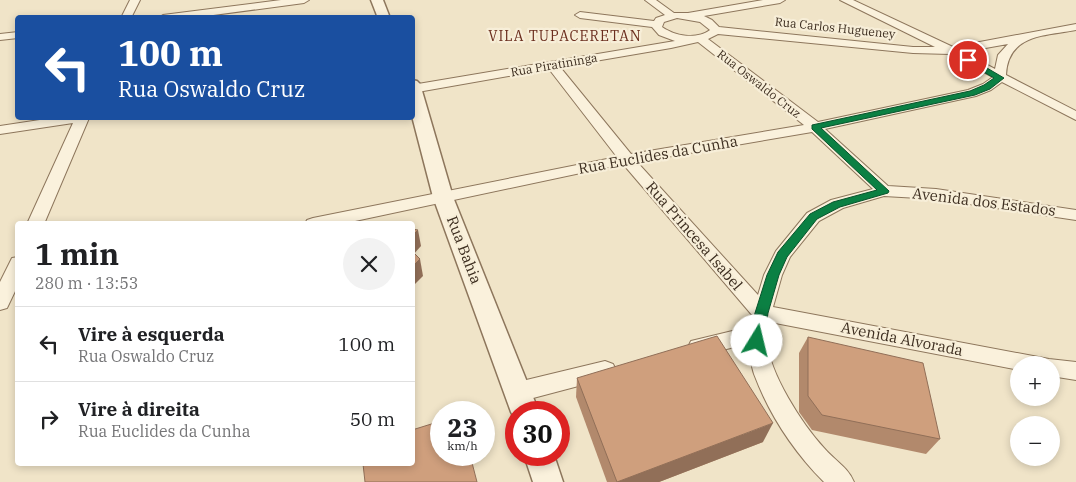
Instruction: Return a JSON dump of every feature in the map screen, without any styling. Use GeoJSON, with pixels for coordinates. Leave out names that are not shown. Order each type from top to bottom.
{"type":"FeatureCollection","features":[{"type":"Feature","properties":{"kind":"street"},"geometry":{"type":"LineString","coordinates":[[128,15],[135,0]]}},
{"type":"Feature","properties":{"kind":"street"},"geometry":{"type":"LineString","coordinates":[[186,15],[304,0]]}},
{"type":"Feature","properties":{"kind":"street"},"geometry":{"type":"LineString","coordinates":[[377,0],[383,15]]}},
{"type":"Feature","properties":{"kind":"street"},"geometry":{"type":"LineString","coordinates":[[650,0],[672,16]]}},
{"type":"Feature","properties":{"kind":"street"},"geometry":{"type":"LineString","coordinates":[[657,24],[660,20],[672,16],[688,16],[780,0]]}},
{"type":"Feature","properties":{"kind":"street"},"geometry":{"type":"LineString","coordinates":[[845,0],[952,51],[1000,78],[1076,116]]}},
{"type":"Feature","properties":{"kind":"street"},"geometry":{"type":"LineString","coordinates":[[580,15],[657,24]]}},
{"type":"Feature","properties":{"kind":"street"},"geometry":{"type":"LineString","coordinates":[[688,16],[708,21],[715,30]]}},
{"type":"Feature","properties":{"kind":"street"},"geometry":{"type":"LineString","coordinates":[[657,24],[657,28],[663,33],[697,39]]}},
{"type":"Feature","properties":{"kind":"street","name":"Rua Carlos Hugueney"},"geometry":{"type":"LineString","coordinates":[[715,30],[913,50],[952,51],[1076,27]]}},
{"type":"Feature","properties":{"kind":"street","name":"Rua Piratininga"},"geometry":{"type":"LineString","coordinates":[[415,87],[671,46],[712,34],[715,30]]}},
{"type":"Feature","properties":{"kind":"street"},"geometry":{"type":"LineString","coordinates":[[0,37],[15,35]]}},
{"type":"Feature","properties":{"kind":"street"},"geometry":{"type":"LineString","coordinates":[[1000,78],[1001,58],[1012,45],[1024,37]]}},
{"type":"Feature","properties":{"kind":"street","name":"Rua Oswaldo Cruz"},"geometry":{"type":"LineString","coordinates":[[697,39],[815,127],[884,191]]}},
{"type":"Feature","properties":{"kind":"street","name":"Rua Princesa Isabel"},"geometry":{"type":"LineString","coordinates":[[552,65],[760,323]]}},
{"type":"Feature","properties":{"kind":"street","name":"Rua Euclides da Cunha"},"geometry":{"type":"LineString","coordinates":[[327,221],[627,159],[815,127],[972,93],[987,87],[1000,78]]}},
{"type":"Feature","properties":{"kind":"street","name":"Rua Bahia"},"geometry":{"type":"LineString","coordinates":[[415,94],[443,197],[522,401]]}},
{"type":"Feature","properties":{"kind":"street"},"geometry":{"type":"LineString","coordinates":[[0,130],[63,120]]}},
{"type":"Feature","properties":{"kind":"street"},"geometry":{"type":"LineString","coordinates":[[36,221],[81,120]]}},
{"type":"Feature","properties":{"kind":"street","name":"Avenida dos Estados"},"geometry":{"type":"LineString","coordinates":[[841,482],[815,456],[784,413],[765,374],[757,341],[773,275],[782,255],[813,217],[837,204],[884,191],[936,194],[1076,215]]}},
{"type":"Feature","properties":{"kind":"street"},"geometry":{"type":"LineString","coordinates":[[6,291],[15,270]]}},
{"type":"Feature","properties":{"kind":"street","name":"Avenida Alvorada"},"geometry":{"type":"LineString","coordinates":[[682,352],[760,323],[1010,360]]}},
{"type":"Feature","properties":{"kind":"street"},"geometry":{"type":"LineString","coordinates":[[525,401],[624,366]]}},
{"type":"Feature","properties":{"kind":"street"},"geometry":{"type":"LineString","coordinates":[[1060,369],[1076,372]]}},
{"type":"Feature","properties":{"kind":"street"},"geometry":{"type":"LineString","coordinates":[[543,466],[548,482]]}},
{"type":"Feature","properties":{"kind":"building"},"geometry":{"type":"Polygon","coordinates":[[[415,254],[420,259],[415,264],[415,254]]]}},
{"type":"Feature","properties":{"kind":"building"},"geometry":{"type":"Polygon","coordinates":[[[717,336],[773,423],[617,482],[577,378],[717,336]]]}},
{"type":"Feature","properties":{"kind":"building"},"geometry":{"type":"Polygon","coordinates":[[[808,337],[923,363],[940,439],[822,415],[808,396],[808,337]]]}},
{"type":"Feature","properties":{"kind":"building"},"geometry":{"type":"Polygon","coordinates":[[[430,424],[430,466],[473,466],[477,482],[365,482],[363,466],[415,466],[415,429],[430,424]]]}},
{"type":"Feature","properties":{"kind":"district","name":"VILA TUPACERETAN"},"geometry":{"type":"Point","coordinates":[565,36]}},
{"type":"Feature","properties":{"kind":"route"},"geometry":{"type":"LineString","coordinates":[[757,341],[762,313],[773,275],[782,255],[813,217],[837,204],[884,191],[815,127],[972,93],[987,87],[1000,78],[968,60]]}}]}
